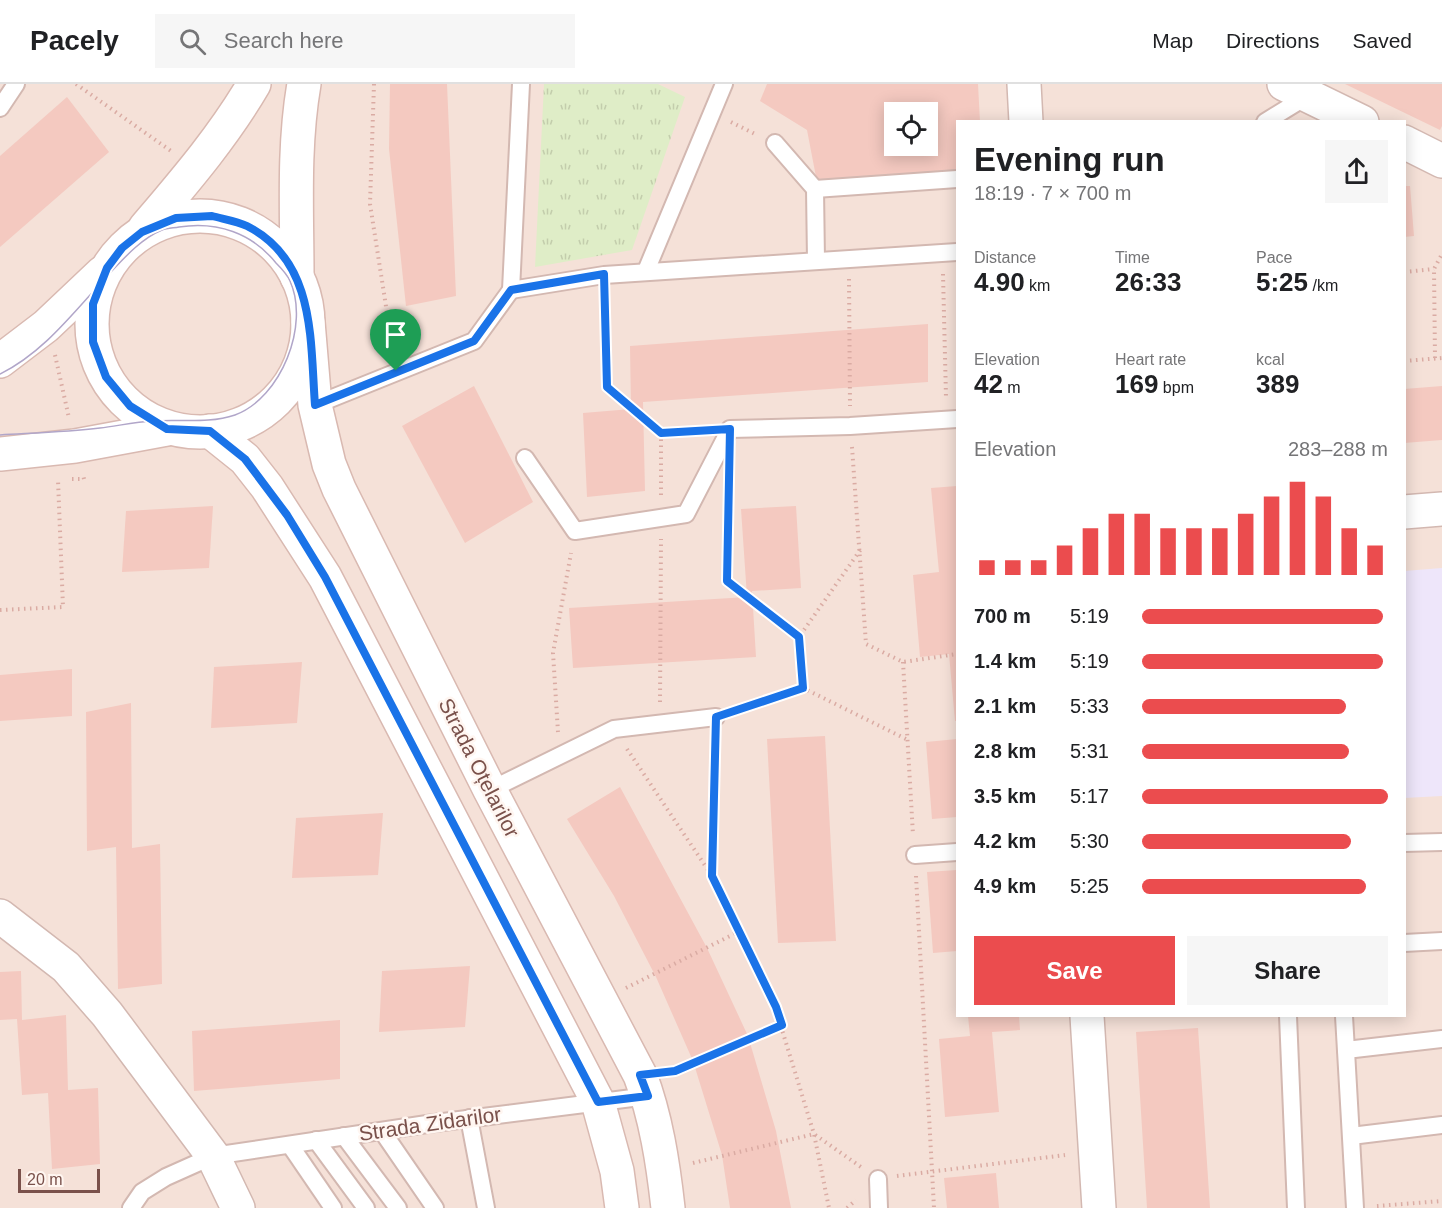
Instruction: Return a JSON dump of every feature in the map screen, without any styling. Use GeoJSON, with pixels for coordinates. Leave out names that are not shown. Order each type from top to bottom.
{"type":"FeatureCollection","features":[{"type":"Feature","properties":{"kind":"main road"},"geometry":{"type":"LineString","coordinates":[[0,361],[46,326],[107,268],[122,248],[142,232],[234,118],[254,84]]}},
{"type":"Feature","properties":{"kind":"main road"},"geometry":{"type":"LineString","coordinates":[[297,277],[297,167],[300,106],[304,84]]}},
{"type":"Feature","properties":{"kind":"main road"},"geometry":{"type":"LineString","coordinates":[[1024,84],[1026,120]]}},
{"type":"Feature","properties":{"kind":"main road"},"geometry":{"type":"LineString","coordinates":[[1296,90],[1358,120]]}},
{"type":"Feature","properties":{"kind":"main road"},"geometry":{"type":"LineString","coordinates":[[1406,143],[1442,161]]}},
{"type":"Feature","properties":{"kind":"main road"},"geometry":{"type":"LineString","coordinates":[[0,454],[75,446],[167,429],[210,431],[242,423],[269,407],[290,383],[304,354],[308,322],[305,299],[297,277],[276,247],[247,226],[212,216],[176,218],[142,232]]}},
{"type":"Feature","properties":{"kind":"main road"},"geometry":{"type":"LineString","coordinates":[[107,268],[93,304],[93,342],[106,377],[130,406],[167,429]]}},
{"type":"Feature","properties":{"kind":"main road","name":"Strada Oțelarilor"},"geometry":{"type":"LineString","coordinates":[[308,322],[315,405],[329,464],[339,489],[490,790],[644,1085],[664,1170],[668,1208]]}},
{"type":"Feature","properties":{"kind":"main road"},"geometry":{"type":"LineString","coordinates":[[210,431],[245,459],[267,487],[325,577],[598,1102],[617,1171],[622,1208]]}},
{"type":"Feature","properties":{"kind":"main road"},"geometry":{"type":"LineString","coordinates":[[1406,512],[1442,509]]}},
{"type":"Feature","properties":{"kind":"main road"},"geometry":{"type":"LineString","coordinates":[[0,916],[66,967],[107,1014],[213,1156],[238,1208]]}},
{"type":"Feature","properties":{"kind":"main road"},"geometry":{"type":"LineString","coordinates":[[1087,1017],[1099,1208]]}},
{"type":"Feature","properties":{"kind":"lane"},"geometry":{"type":"LineString","coordinates":[[0,108],[16,84]]}},
{"type":"Feature","properties":{"kind":"lane"},"geometry":{"type":"LineString","coordinates":[[315,405],[474,341],[511,290],[521,84]]}},
{"type":"Feature","properties":{"kind":"lane"},"geometry":{"type":"LineString","coordinates":[[646,272],[724,84]]}},
{"type":"Feature","properties":{"kind":"lane"},"geometry":{"type":"LineString","coordinates":[[1267,120],[1296,90]]}},
{"type":"Feature","properties":{"kind":"lane"},"geometry":{"type":"LineString","coordinates":[[775,143],[815,189],[816,260]]}},
{"type":"Feature","properties":{"kind":"lane"},"geometry":{"type":"LineString","coordinates":[[815,189],[956,179]]}},
{"type":"Feature","properties":{"kind":"lane"},"geometry":{"type":"LineString","coordinates":[[511,290],[604,274],[950,252]]}},
{"type":"Feature","properties":{"kind":"lane"},"geometry":{"type":"LineString","coordinates":[[525,458],[575,531],[686,514],[730,429],[850,426],[952,420]]}},
{"type":"Feature","properties":{"kind":"lane"},"geometry":{"type":"LineString","coordinates":[[490,790],[614,729],[716,717]]}},
{"type":"Feature","properties":{"kind":"lane"},"geometry":{"type":"LineString","coordinates":[[1406,843],[1442,842]]}},
{"type":"Feature","properties":{"kind":"lane"},"geometry":{"type":"LineString","coordinates":[[915,855],[956,852]]}},
{"type":"Feature","properties":{"kind":"lane"},"geometry":{"type":"LineString","coordinates":[[1406,943],[1442,941]]}},
{"type":"Feature","properties":{"kind":"lane"},"geometry":{"type":"LineString","coordinates":[[1288,1017],[1296,1208]]}},
{"type":"Feature","properties":{"kind":"lane"},"geometry":{"type":"LineString","coordinates":[[1344,1017],[1351,1136],[1363,1208]]}},
{"type":"Feature","properties":{"kind":"lane"},"geometry":{"type":"LineString","coordinates":[[1346,1050],[1442,1038]]}},
{"type":"Feature","properties":{"kind":"lane","name":"Strada Zidarilor"},"geometry":{"type":"LineString","coordinates":[[131,1208],[142,1192],[213,1156],[470,1118],[598,1102],[644,1085]]}},
{"type":"Feature","properties":{"kind":"lane"},"geometry":{"type":"LineString","coordinates":[[470,1118],[486,1208]]}},
{"type":"Feature","properties":{"kind":"lane"},"geometry":{"type":"LineString","coordinates":[[1351,1136],[1442,1125]]}},
{"type":"Feature","properties":{"kind":"lane"},"geometry":{"type":"LineString","coordinates":[[382,1131],[435,1208]]}},
{"type":"Feature","properties":{"kind":"lane"},"geometry":{"type":"LineString","coordinates":[[344,1136],[398,1208]]}},
{"type":"Feature","properties":{"kind":"lane"},"geometry":{"type":"LineString","coordinates":[[316,1140],[366,1208]]}},
{"type":"Feature","properties":{"kind":"lane"},"geometry":{"type":"LineString","coordinates":[[290,1145],[333,1208]]}},
{"type":"Feature","properties":{"kind":"lane"},"geometry":{"type":"LineString","coordinates":[[878,1179],[879,1208]]}},
{"type":"Feature","properties":{"kind":"path"},"geometry":{"type":"LineString","coordinates":[[76,84],[195,169]]}},
{"type":"Feature","properties":{"kind":"path"},"geometry":{"type":"LineString","coordinates":[[374,84],[370,204],[396,371]]}},
{"type":"Feature","properties":{"kind":"path"},"geometry":{"type":"LineString","coordinates":[[712,113],[775,143]]}},
{"type":"Feature","properties":{"kind":"path"},"geometry":{"type":"LineString","coordinates":[[950,252],[952,420]]}},
{"type":"Feature","properties":{"kind":"path"},"geometry":{"type":"LineString","coordinates":[[1435,358],[1434,269],[1442,254]]}},
{"type":"Feature","properties":{"kind":"path"},"geometry":{"type":"LineString","coordinates":[[1406,272],[1434,269]]}},
{"type":"Feature","properties":{"kind":"path"},"geometry":{"type":"LineString","coordinates":[[604,274],[607,387],[661,433],[730,429]]}},
{"type":"Feature","properties":{"kind":"path"},"geometry":{"type":"LineString","coordinates":[[46,326],[84,479],[47,480]]}},
{"type":"Feature","properties":{"kind":"path"},"geometry":{"type":"LineString","coordinates":[[1406,361],[1442,358]]}},
{"type":"Feature","properties":{"kind":"path"},"geometry":{"type":"LineString","coordinates":[[660,723],[661,433]]}},
{"type":"Feature","properties":{"kind":"path"},"geometry":{"type":"LineString","coordinates":[[729,476],[727,581],[799,637]]}},
{"type":"Feature","properties":{"kind":"path"},"geometry":{"type":"LineString","coordinates":[[0,610],[63,606],[59,480]]}},
{"type":"Feature","properties":{"kind":"path"},"geometry":{"type":"LineString","coordinates":[[560,757],[553,653],[575,531]]}},
{"type":"Feature","properties":{"kind":"path"},"geometry":{"type":"LineString","coordinates":[[803,688],[799,637],[861,549],[866,644],[903,662],[956,654]]}},
{"type":"Feature","properties":{"kind":"path"},"geometry":{"type":"LineString","coordinates":[[903,662],[934,1208]]}},
{"type":"Feature","properties":{"kind":"path"},"geometry":{"type":"LineString","coordinates":[[712,876],[716,717],[803,688],[908,740]]}},
{"type":"Feature","properties":{"kind":"path"},"geometry":{"type":"LineString","coordinates":[[614,729],[712,876],[776,1007],[814,1134],[829,1208]]}},
{"type":"Feature","properties":{"kind":"path"},"geometry":{"type":"LineString","coordinates":[[601,1001],[738,932]]}},
{"type":"Feature","properties":{"kind":"path"},"geometry":{"type":"LineString","coordinates":[[644,1085],[782,1025]]}},
{"type":"Feature","properties":{"kind":"path"},"geometry":{"type":"LineString","coordinates":[[1363,1208],[1442,1201]]}},
{"type":"Feature","properties":{"kind":"shaded area"},"geometry":{"type":"Polygon","coordinates":[[[0,84],[1442,84],[1442,1208],[0,1208],[0,84]]]}},
{"type":"Feature","properties":{"kind":"shaded area"},"geometry":{"type":"Polygon","coordinates":[[[1442,568],[1442,796],[1406,798],[1406,571],[1442,568]]]}},
{"type":"Feature","properties":{"kind":"green space"},"geometry":{"type":"Polygon","coordinates":[[[544,84],[658,84],[685,97],[632,250],[535,267],[544,84]]]}},
{"type":"Feature","properties":{"kind":"building"},"geometry":{"type":"Polygon","coordinates":[[[390,84],[447,84],[456,296],[406,306],[389,149],[390,84]]]}},
{"type":"Feature","properties":{"kind":"building"},"geometry":{"type":"Polygon","coordinates":[[[767,84],[978,84],[980,120],[956,120],[956,170],[817,182],[807,130],[760,101],[767,84]]]}},
{"type":"Feature","properties":{"kind":"building"},"geometry":{"type":"Polygon","coordinates":[[[1345,84],[1442,84],[1442,126],[1440,130],[1345,84]]]}},
{"type":"Feature","properties":{"kind":"building"},"geometry":{"type":"Polygon","coordinates":[[[67,97],[109,152],[0,247],[0,156],[67,97]]]}},
{"type":"Feature","properties":{"kind":"building"},"geometry":{"type":"Polygon","coordinates":[[[1406,186],[1410,186],[1414,236],[1406,237],[1406,186]]]}},
{"type":"Feature","properties":{"kind":"building"},"geometry":{"type":"Polygon","coordinates":[[[928,324],[928,382],[643,402],[645,491],[587,497],[583,413],[631,409],[630,346],[928,324]]]}},
{"type":"Feature","properties":{"kind":"building"},"geometry":{"type":"Polygon","coordinates":[[[474,386],[533,502],[465,543],[402,426],[474,386]]]}},
{"type":"Feature","properties":{"kind":"building"},"geometry":{"type":"Polygon","coordinates":[[[1442,386],[1442,440],[1406,443],[1406,389],[1442,386]]]}},
{"type":"Feature","properties":{"kind":"building"},"geometry":{"type":"Polygon","coordinates":[[[956,486],[956,721],[949,654],[920,657],[913,575],[939,572],[931,488],[956,486]]]}},
{"type":"Feature","properties":{"kind":"building"},"geometry":{"type":"Polygon","coordinates":[[[213,506],[209,568],[122,572],[126,511],[213,506]]]}},
{"type":"Feature","properties":{"kind":"building"},"geometry":{"type":"Polygon","coordinates":[[[796,506],[801,588],[752,591],[756,657],[573,668],[569,608],[747,597],[741,509],[796,506]]]}},
{"type":"Feature","properties":{"kind":"building"},"geometry":{"type":"Polygon","coordinates":[[[302,662],[297,723],[211,728],[214,667],[302,662]]]}},
{"type":"Feature","properties":{"kind":"building"},"geometry":{"type":"Polygon","coordinates":[[[72,669],[72,716],[0,721],[0,675],[72,669]]]}},
{"type":"Feature","properties":{"kind":"building"},"geometry":{"type":"Polygon","coordinates":[[[131,703],[132,848],[160,844],[162,984],[118,989],[116,847],[87,851],[86,712],[131,703]]]}},
{"type":"Feature","properties":{"kind":"building"},"geometry":{"type":"Polygon","coordinates":[[[825,736],[836,941],[778,943],[767,739],[825,736]]]}},
{"type":"Feature","properties":{"kind":"building"},"geometry":{"type":"Polygon","coordinates":[[[956,739],[956,817],[932,819],[926,742],[956,739]]]}},
{"type":"Feature","properties":{"kind":"building"},"geometry":{"type":"Polygon","coordinates":[[[620,787],[707,948],[748,1036],[776,1131],[791,1208],[730,1208],[722,1155],[693,1061],[656,977],[614,896],[567,819],[620,787]]]}},
{"type":"Feature","properties":{"kind":"building"},"geometry":{"type":"Polygon","coordinates":[[[383,813],[378,875],[292,878],[296,818],[383,813]]]}},
{"type":"Feature","properties":{"kind":"building"},"geometry":{"type":"Polygon","coordinates":[[[956,870],[956,951],[933,953],[927,872],[956,870]]]}},
{"type":"Feature","properties":{"kind":"building"},"geometry":{"type":"Polygon","coordinates":[[[470,966],[465,1027],[379,1032],[382,971],[470,966]]]}},
{"type":"Feature","properties":{"kind":"building"},"geometry":{"type":"Polygon","coordinates":[[[21,971],[22,1020],[66,1015],[68,1090],[98,1088],[100,1164],[52,1169],[48,1093],[22,1095],[17,1019],[0,1020],[0,972],[21,971]]]}},
{"type":"Feature","properties":{"kind":"building"},"geometry":{"type":"Polygon","coordinates":[[[968,1017],[1019,1017],[1020,1030],[992,1032],[999,1112],[945,1117],[939,1039],[970,1036],[968,1017]]]}},
{"type":"Feature","properties":{"kind":"building"},"geometry":{"type":"Polygon","coordinates":[[[340,1020],[340,1079],[194,1091],[192,1031],[340,1020]]]}},
{"type":"Feature","properties":{"kind":"building"},"geometry":{"type":"Polygon","coordinates":[[[1198,1028],[1210,1208],[1147,1208],[1136,1032],[1198,1028]]]}},
{"type":"Feature","properties":{"kind":"building"},"geometry":{"type":"Polygon","coordinates":[[[996,1173],[999,1208],[947,1208],[944,1178],[996,1173]]]}},
{"type":"Feature","properties":{"kind":"tram line"},"geometry":{"type":"LineString","coordinates":[[0,374],[46,342],[127,255],[147,238],[164,229],[207,226],[233,232],[256,244],[284,271],[290,281],[295,299],[296,318],[294,338],[287,358],[278,377],[266,393],[251,406],[235,415],[194,421],[153,421],[87,429],[0,435]]}},
{"type":"Feature","properties":{"kind":"route"},"geometry":{"type":"LineString","coordinates":[[212,216],[247,226],[276,247],[297,277],[305,299],[315,405],[396,371],[474,341],[511,290],[604,274],[607,387],[661,433],[730,429],[727,581],[799,637],[803,688],[716,717],[712,876],[776,1007],[782,1025],[675,1071],[640,1075],[648,1096],[598,1102],[325,577],[287,515],[245,459],[210,431],[167,429],[130,406],[106,377],[93,342],[93,304],[107,268],[122,248],[142,232],[176,218],[212,216]]}}]}
